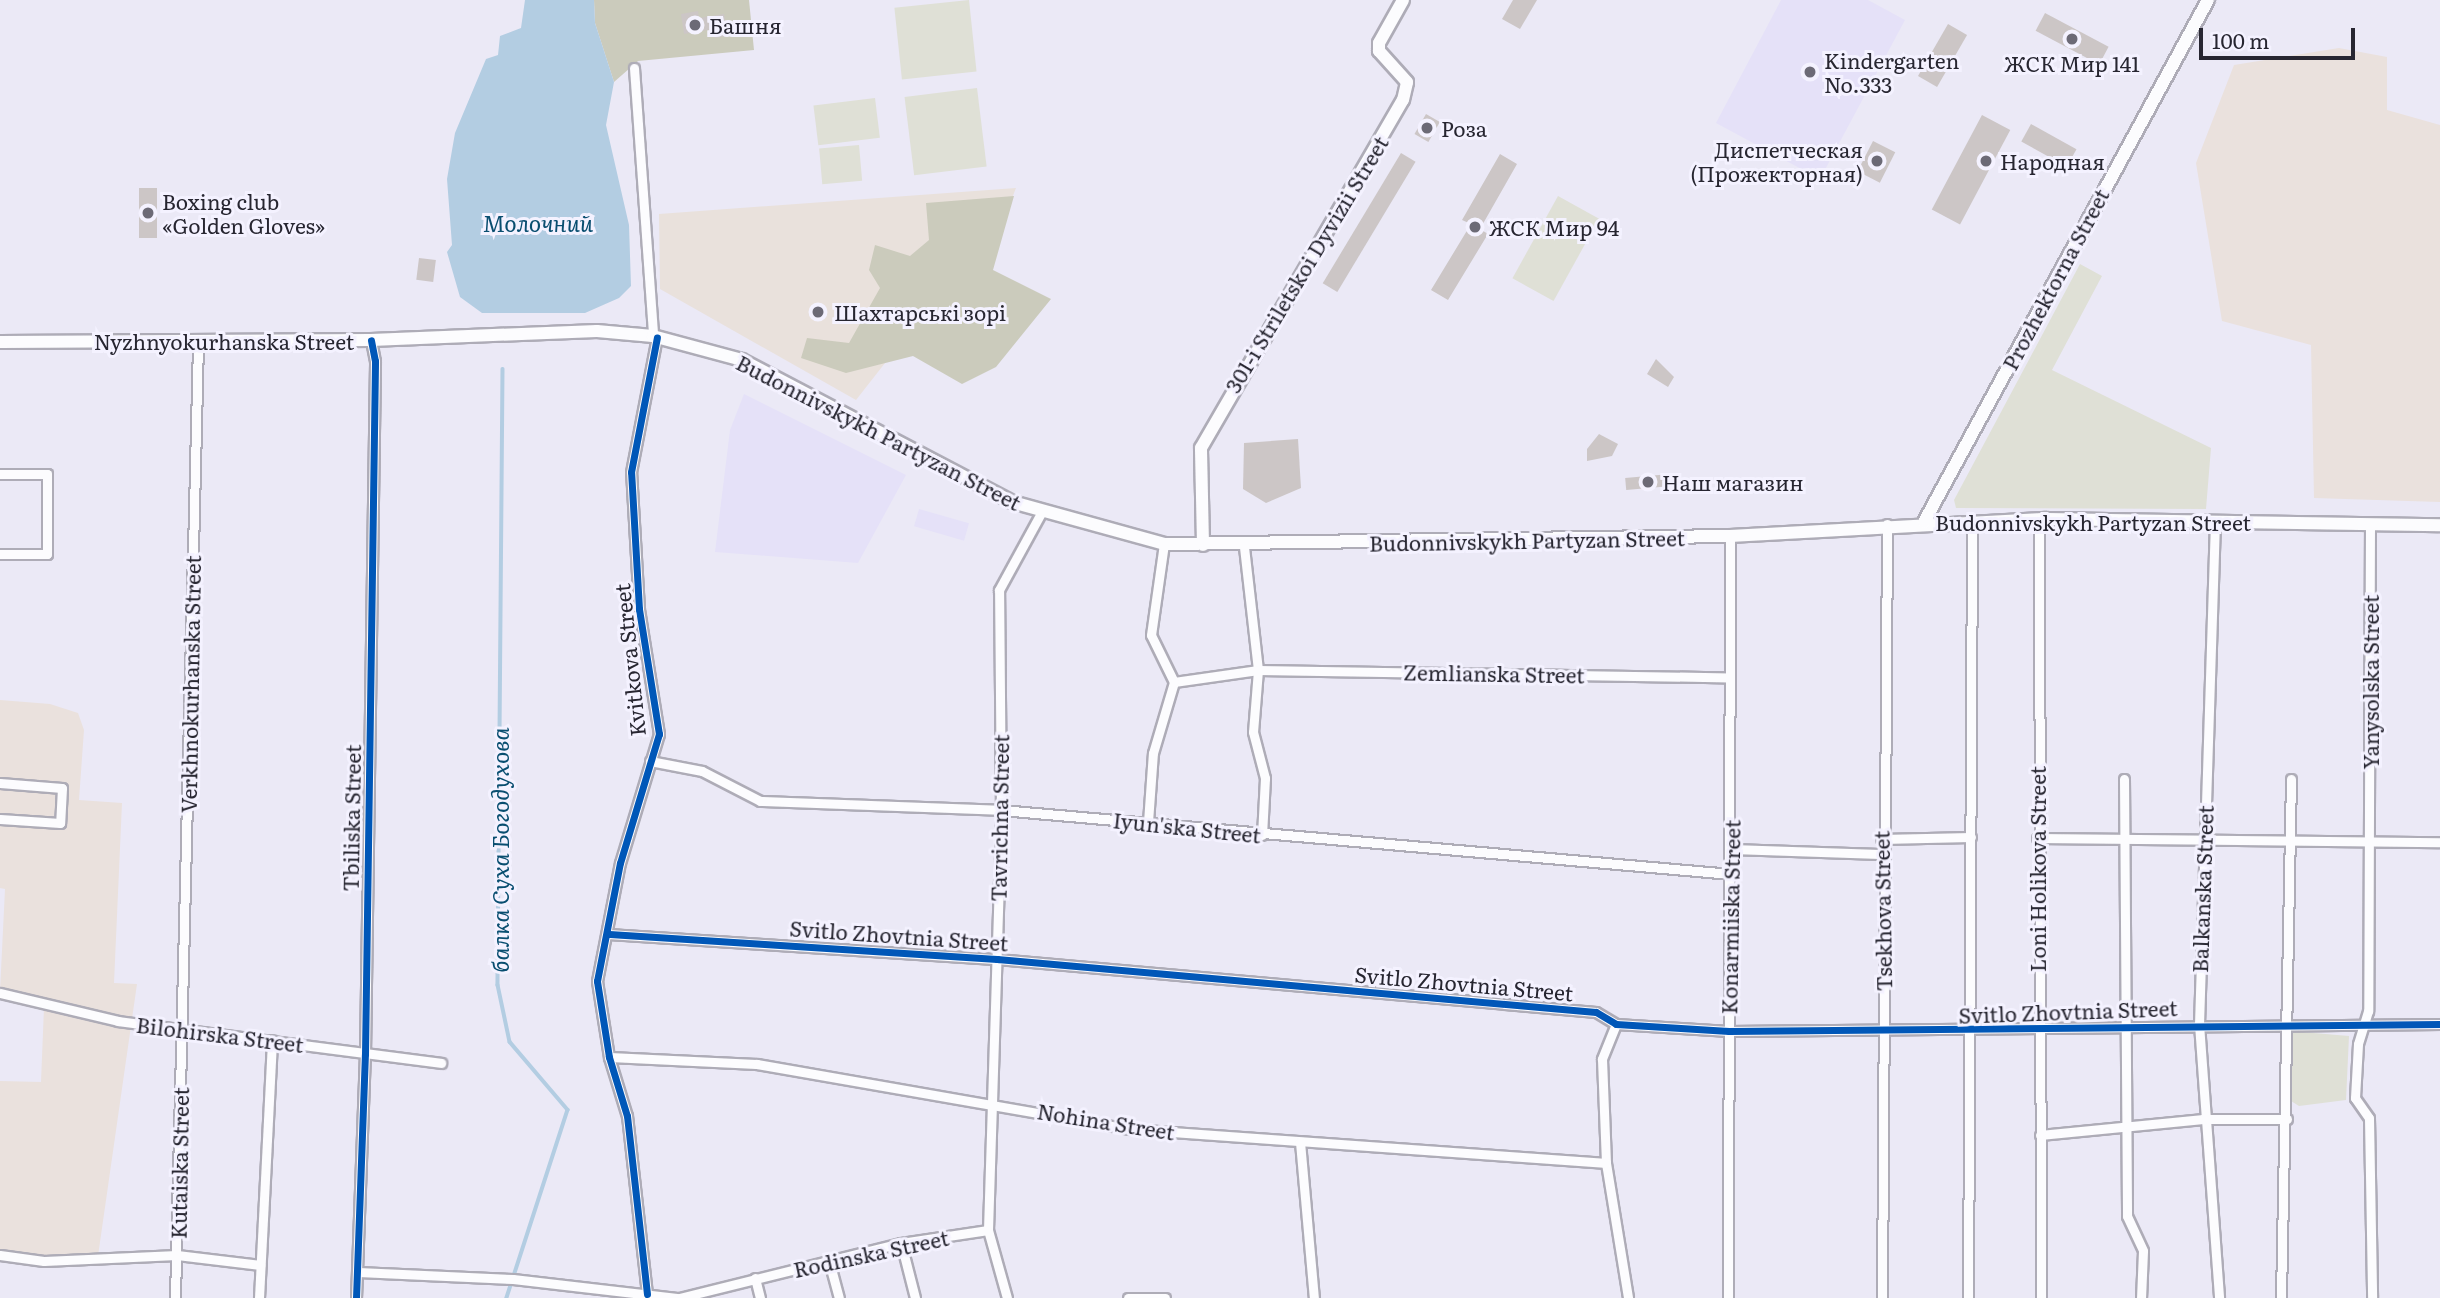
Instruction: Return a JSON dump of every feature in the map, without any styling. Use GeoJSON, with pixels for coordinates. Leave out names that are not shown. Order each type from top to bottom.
{"type":"FeatureCollection","features":[{"type":"Feature","properties":{"kind":"main road","name":"301-i Striletskoi Dyvizii Street"},"geometry":{"type":"LineString","coordinates":[[1203,545],[1201,448],[1206,432],[1403,100],[1407,82],[1379,51],[1379,43],[1403,0]]}},
{"type":"Feature","properties":{"kind":"main road","name":"Prozhektorna Street"},"geometry":{"type":"LineString","coordinates":[[1924,522],[2208,0]]}},
{"type":"Feature","properties":{"kind":"main road","name":"Nyzhnyokurhanska Street"},"geometry":{"type":"LineString","coordinates":[[0,342],[371,340],[597,331],[655,337]]}},
{"type":"Feature","properties":{"kind":"main road","name":"Budonnivskykh Partyzan Street"},"geometry":{"type":"LineString","coordinates":[[655,337],[742,360],[982,488],[1041,513],[1164,544],[1244,547],[1730,536],[1924,522],[2039,524],[2215,521],[2440,526]]}},
{"type":"Feature","properties":{"kind":"street","name":"Kvitkova Street"},"geometry":{"type":"LineString","coordinates":[[634,68],[655,337],[631,472],[639,609],[659,734],[620,863],[609,934],[597,981],[609,1057],[627,1116],[647,1294]]}},
{"type":"Feature","properties":{"kind":"street","name":"Tbiliska Street"},"geometry":{"type":"LineString","coordinates":[[356,1298],[365,1054],[375,360],[371,340]]}},
{"type":"Feature","properties":{"kind":"street","name":"Verkhnokurhanska Street"},"geometry":{"type":"LineString","coordinates":[[181,1028],[198,341]]}},
{"type":"Feature","properties":{"kind":"street"},"geometry":{"type":"LineString","coordinates":[[0,474],[47,474],[47,554],[0,554]]}},
{"type":"Feature","properties":{"kind":"street","name":"Tavrichna Street"},"geometry":{"type":"LineString","coordinates":[[1007,1298],[988,1230],[989,1101],[997,959],[1001,810],[999,590],[1041,513]]}},
{"type":"Feature","properties":{"kind":"street","name":"Balkanska Street"},"geometry":{"type":"LineString","coordinates":[[2215,521],[2199,1024],[2203,1119],[2219,1298]]}},
{"type":"Feature","properties":{"kind":"street"},"geometry":{"type":"LineString","coordinates":[[1968,1298],[1972,523]]}},
{"type":"Feature","properties":{"kind":"street","name":"Yanysolska Street"},"geometry":{"type":"LineString","coordinates":[[2370,523],[2368,1011],[2363,1025],[2355,1098],[2369,1118],[2372,1298]]}},
{"type":"Feature","properties":{"kind":"street","name":"Tsekhova Street"},"geometry":{"type":"LineString","coordinates":[[1882,1298],[1884,1033],[1881,839],[1886,524]]}},
{"type":"Feature","properties":{"kind":"street","name":"Loni Holikova Street"},"geometry":{"type":"LineString","coordinates":[[2039,524],[2037,1028],[2041,1298]]}},
{"type":"Feature","properties":{"kind":"street","name":"Konarmiiska Street"},"geometry":{"type":"LineString","coordinates":[[1728,1298],[1732,849],[1730,536]]}},
{"type":"Feature","properties":{"kind":"street"},"geometry":{"type":"LineString","coordinates":[[1148,822],[1153,753],[1174,682],[1151,635],[1164,544]]}},
{"type":"Feature","properties":{"kind":"street"},"geometry":{"type":"LineString","coordinates":[[1244,547],[1258,670],[1253,732],[1265,778],[1262,835]]}},
{"type":"Feature","properties":{"kind":"street","name":"Zemlianska Street"},"geometry":{"type":"LineString","coordinates":[[1174,682],[1258,670],[1729,677]]}},
{"type":"Feature","properties":{"kind":"street","name":"Iyun'ska Street"},"geometry":{"type":"LineString","coordinates":[[650,761],[702,771],[760,801],[1001,810],[1262,835],[1731,874]]}},
{"type":"Feature","properties":{"kind":"street"},"geometry":{"type":"LineString","coordinates":[[2124,779],[2124,1125],[2127,1216],[2143,1251],[2141,1298]]}},
{"type":"Feature","properties":{"kind":"street"},"geometry":{"type":"LineString","coordinates":[[2281,1298],[2287,1119],[2286,1023],[2292,840],[2291,779]]}},
{"type":"Feature","properties":{"kind":"street"},"geometry":{"type":"LineString","coordinates":[[0,783],[62,788],[60,823],[0,819]]}},
{"type":"Feature","properties":{"kind":"street"},"geometry":{"type":"LineString","coordinates":[[1881,839],[1970,837]]}},
{"type":"Feature","properties":{"kind":"street"},"geometry":{"type":"LineString","coordinates":[[2037,838],[2440,842]]}},
{"type":"Feature","properties":{"kind":"street"},"geometry":{"type":"LineString","coordinates":[[1732,849],[1881,853]]}},
{"type":"Feature","properties":{"kind":"street","name":"Svitlo Zhovtnia Street"},"geometry":{"type":"LineString","coordinates":[[609,934],[997,959],[1596,1012],[1616,1024],[1729,1031],[1884,1033],[2286,1023],[2352,1029],[2363,1025],[2440,1024]]}},
{"type":"Feature","properties":{"kind":"street","name":"Bilohirska Street"},"geometry":{"type":"LineString","coordinates":[[0,993],[118,1021],[442,1063]]}},
{"type":"Feature","properties":{"kind":"street"},"geometry":{"type":"LineString","coordinates":[[1616,1024],[1602,1059],[1606,1163],[1628,1298]]}},
{"type":"Feature","properties":{"kind":"street","name":"Kutaiska Street"},"geometry":{"type":"LineString","coordinates":[[175,1298],[181,1028]]}},
{"type":"Feature","properties":{"kind":"street"},"geometry":{"type":"LineString","coordinates":[[259,1298],[272,1040]]}},
{"type":"Feature","properties":{"kind":"street","name":"Nohina Street"},"geometry":{"type":"LineString","coordinates":[[609,1057],[757,1064],[989,1101],[1131,1129],[1606,1163]]}},
{"type":"Feature","properties":{"kind":"street"},"geometry":{"type":"LineString","coordinates":[[2040,1135],[2203,1119],[2287,1119]]}},
{"type":"Feature","properties":{"kind":"street"},"geometry":{"type":"LineString","coordinates":[[1300,1142],[1314,1298]]}},
{"type":"Feature","properties":{"kind":"street","name":"Rodinska Street"},"geometry":{"type":"LineString","coordinates":[[358,1272],[678,1298],[901,1243],[988,1230]]}},
{"type":"Feature","properties":{"kind":"street"},"geometry":{"type":"LineString","coordinates":[[901,1243],[915,1298]]}},
{"type":"Feature","properties":{"kind":"street"},"geometry":{"type":"LineString","coordinates":[[0,1255],[44,1261],[177,1255],[260,1265]]}},
{"type":"Feature","properties":{"kind":"street"},"geometry":{"type":"LineString","coordinates":[[829,1261],[839,1298]]}},
{"type":"Feature","properties":{"kind":"street"},"geometry":{"type":"LineString","coordinates":[[755,1279],[760,1298]]}},
{"type":"Feature","properties":{"kind":"street"},"geometry":{"type":"LineString","coordinates":[[1128,1298],[1164,1298]]}},
{"type":"Feature","properties":{"kind":"shaded area"},"geometry":{"type":"Polygon","coordinates":[[[594,0],[749,0],[754,50],[638,61],[614,82],[595,23],[594,0]]]}},
{"type":"Feature","properties":{"kind":"shaded area"},"geometry":{"type":"Polygon","coordinates":[[[969,0],[977,72],[902,79],[894,8],[969,0]]]}},
{"type":"Feature","properties":{"kind":"shaded area","name":"Kindergarten No.333"},"geometry":{"type":"Polygon","coordinates":[[[1781,0],[1868,0],[1905,20],[1820,179],[1716,123],[1781,0]]]}},
{"type":"Feature","properties":{"kind":"shaded area"},"geometry":{"type":"Polygon","coordinates":[[[2339,48],[2387,57],[2387,110],[2440,125],[2440,502],[2314,498],[2311,345],[2222,321],[2196,163],[2234,65],[2339,48]]]}},
{"type":"Feature","properties":{"kind":"shaded area"},"geometry":{"type":"Polygon","coordinates":[[[977,88],[987,166],[914,175],[905,97],[977,88]]]}},
{"type":"Feature","properties":{"kind":"shaded area"},"geometry":{"type":"Polygon","coordinates":[[[875,98],[880,138],[818,145],[813,106],[875,98]]]}},
{"type":"Feature","properties":{"kind":"shaded area"},"geometry":{"type":"Polygon","coordinates":[[[859,145],[862,181],[822,184],[819,148],[859,145]]]}},
{"type":"Feature","properties":{"kind":"shaded area","name":"Шахтарські зорі"},"geometry":{"type":"Polygon","coordinates":[[[1016,188],[984,270],[907,335],[856,400],[660,289],[659,214],[1016,188]]]}},
{"type":"Feature","properties":{"kind":"shaded area"},"geometry":{"type":"Polygon","coordinates":[[[1014,196],[993,270],[1051,299],[996,367],[962,384],[913,356],[846,373],[801,358],[807,338],[849,343],[880,288],[869,270],[875,245],[910,256],[929,240],[926,203],[1014,196]]]}},
{"type":"Feature","properties":{"kind":"shaded area"},"geometry":{"type":"Polygon","coordinates":[[[1558,196],[1599,219],[1554,301],[1512,278],[1558,196]]]}},
{"type":"Feature","properties":{"kind":"shaded area"},"geometry":{"type":"Polygon","coordinates":[[[2080,264],[2102,276],[2052,370],[2211,448],[2206,509],[1956,508],[1954,500],[2080,264]]]}},
{"type":"Feature","properties":{"kind":"shaded area"},"geometry":{"type":"Polygon","coordinates":[[[744,394],[906,475],[858,563],[715,552],[730,430],[744,394]]]}},
{"type":"Feature","properties":{"kind":"shaded area"},"geometry":{"type":"Polygon","coordinates":[[[919,509],[969,523],[964,541],[914,526],[919,509]]]}},
{"type":"Feature","properties":{"kind":"shaded area"},"geometry":{"type":"Polygon","coordinates":[[[0,700],[50,704],[78,713],[84,730],[79,800],[122,803],[114,983],[137,984],[98,1256],[43,1259],[0,1253],[0,1081],[41,1082],[44,1007],[0,991],[5,889],[0,888],[0,700]]]}},
{"type":"Feature","properties":{"kind":"shaded area"},"geometry":{"type":"Polygon","coordinates":[[[2290,1031],[2349,1036],[2346,1100],[2299,1106],[2291,1101],[2290,1031]]]}},
{"type":"Feature","properties":{"kind":"water","name":"Молочний"},"geometry":{"type":"Polygon","coordinates":[[[525,0],[594,0],[595,23],[614,82],[606,125],[629,225],[631,286],[619,298],[585,313],[482,313],[460,297],[447,252],[452,245],[447,179],[455,133],[486,59],[498,55],[500,36],[521,28],[525,0]]]}},
{"type":"Feature","properties":{"kind":"building"},"geometry":{"type":"Polygon","coordinates":[[[1513,0],[1537,0],[1520,29],[1502,19],[1513,0]]]}},
{"type":"Feature","properties":{"kind":"building","name":"Башня"},"geometry":{"type":"Polygon","coordinates":[[[698,11],[699,18],[724,14],[728,36],[715,38],[713,29],[684,34],[681,14],[698,11]]]}},
{"type":"Feature","properties":{"kind":"building","name":"ЖСК Мир 141"},"geometry":{"type":"Polygon","coordinates":[[[2045,13],[2109,47],[2099,64],[2036,31],[2045,13]]]}},
{"type":"Feature","properties":{"kind":"building"},"geometry":{"type":"Polygon","coordinates":[[[1948,24],[1967,35],[1937,87],[1918,76],[1948,24]]]}},
{"type":"Feature","properties":{"kind":"building","name":"Роза"},"geometry":{"type":"Polygon","coordinates":[[[1426,114],[1440,122],[1428,142],[1414,134],[1426,114]]]}},
{"type":"Feature","properties":{"kind":"building"},"geometry":{"type":"Polygon","coordinates":[[[1982,115],[2010,130],[1960,224],[1932,209],[1982,115]]]}},
{"type":"Feature","properties":{"kind":"building"},"geometry":{"type":"Polygon","coordinates":[[[2031,124],[2076,149],[2067,167],[2021,141],[2031,124]]]}},
{"type":"Feature","properties":{"kind":"building","name":"Диспетческая (Прожекторная)"},"geometry":{"type":"Polygon","coordinates":[[[1873,141],[1895,152],[1880,183],[1858,171],[1873,141]]]}},
{"type":"Feature","properties":{"kind":"building"},"geometry":{"type":"Polygon","coordinates":[[[1401,153],[1416,162],[1337,292],[1323,283],[1401,153]]]}},
{"type":"Feature","properties":{"kind":"building","name":"ЖСК Мир 94"},"geometry":{"type":"Polygon","coordinates":[[[1500,154],[1517,164],[1480,229],[1488,234],[1448,300],[1431,290],[1471,224],[1462,220],[1500,154]]]}},
{"type":"Feature","properties":{"kind":"building","name":"Boxing club «Golden Gloves»"},"geometry":{"type":"Polygon","coordinates":[[[139,188],[157,188],[157,238],[139,238],[139,188]]]}},
{"type":"Feature","properties":{"kind":"building"},"geometry":{"type":"Polygon","coordinates":[[[419,258],[436,260],[433,282],[416,280],[419,258]]]}},
{"type":"Feature","properties":{"kind":"building"},"geometry":{"type":"Polygon","coordinates":[[[1656,359],[1674,377],[1668,387],[1647,374],[1656,359]]]}},
{"type":"Feature","properties":{"kind":"building"},"geometry":{"type":"Polygon","coordinates":[[[1599,434],[1618,444],[1612,456],[1587,461],[1587,449],[1599,434]]]}},
{"type":"Feature","properties":{"kind":"building"},"geometry":{"type":"Polygon","coordinates":[[[1298,439],[1301,488],[1266,503],[1243,489],[1244,443],[1298,439]]]}},
{"type":"Feature","properties":{"kind":"building","name":"Наш магазин"},"geometry":{"type":"Polygon","coordinates":[[[1670,474],[1671,486],[1626,490],[1625,478],[1670,474]]]}},
{"type":"Feature","properties":{"kind":"waterway","name":"балка Суха Богодухова"},"geometry":{"type":"LineString","coordinates":[[503,369],[498,985],[510,1042],[568,1110],[507,1298]]}},
{"type":"Feature","properties":{"kind":"cycle path"},"geometry":{"type":"LineString","coordinates":[[647,1294],[627,1116],[609,1057],[597,981],[620,863],[659,734],[639,609],[631,472],[657,337]]}},
{"type":"Feature","properties":{"kind":"cycle path"},"geometry":{"type":"LineString","coordinates":[[356,1298],[365,1054],[375,361],[371,340]]}},
{"type":"Feature","properties":{"kind":"cycle path"},"geometry":{"type":"LineString","coordinates":[[609,934],[997,959],[1596,1012],[1616,1024],[1729,1031],[2440,1024]]}},
{"type":"Feature","properties":{"kind":"place","name":"Башня"},"geometry":{"type":"Point","coordinates":[695,25]}},
{"type":"Feature","properties":{"kind":"place","name":"ЖСК Мир 141"},"geometry":{"type":"Point","coordinates":[2072,39]}},
{"type":"Feature","properties":{"kind":"place","name":"Kindergarten No.333"},"geometry":{"type":"Point","coordinates":[1810,72]}},
{"type":"Feature","properties":{"kind":"place","name":"Роза"},"geometry":{"type":"Point","coordinates":[1427,128]}},
{"type":"Feature","properties":{"kind":"place","name":"Диспетческая (Прожекторная)"},"geometry":{"type":"Point","coordinates":[1877,161]}},
{"type":"Feature","properties":{"kind":"place","name":"Народная"},"geometry":{"type":"Point","coordinates":[1986,161]}},
{"type":"Feature","properties":{"kind":"place","name":"Boxing club «Golden Gloves»"},"geometry":{"type":"Point","coordinates":[148,213]}},
{"type":"Feature","properties":{"kind":"place","name":"ЖСК Мир 94"},"geometry":{"type":"Point","coordinates":[1475,227]}},
{"type":"Feature","properties":{"kind":"place","name":"Шахтарські зорі"},"geometry":{"type":"Point","coordinates":[818,312]}},
{"type":"Feature","properties":{"kind":"place","name":"Наш магазин"},"geometry":{"type":"Point","coordinates":[1648,482]}}]}
